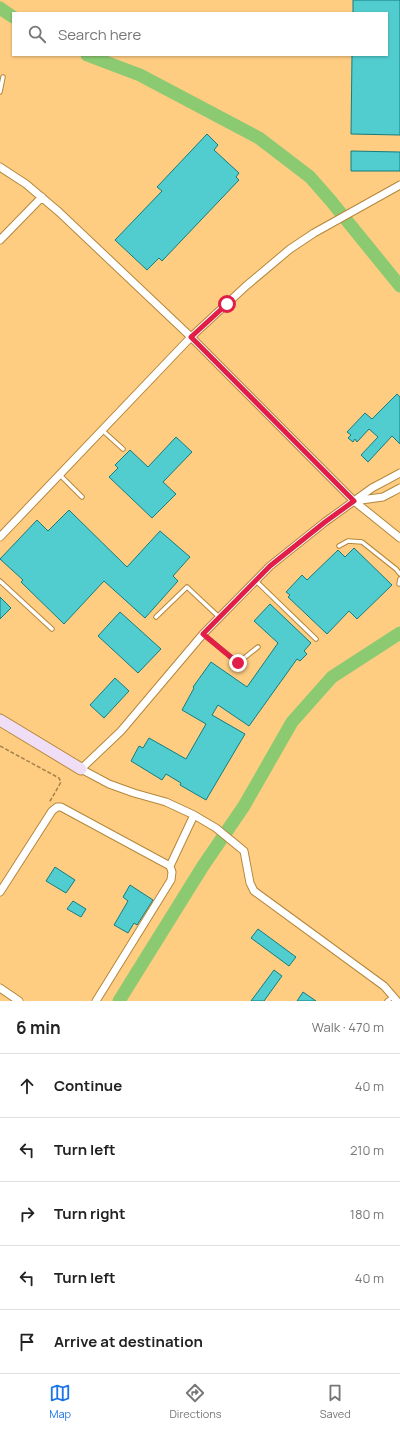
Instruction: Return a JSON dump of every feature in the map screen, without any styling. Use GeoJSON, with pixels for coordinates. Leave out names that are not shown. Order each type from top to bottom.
{"type":"FeatureCollection","features":[{"type":"Feature","properties":{"kind":"street"},"geometry":{"type":"LineString","coordinates":[[0,167],[26,184],[42,197],[191,337],[354,501],[400,538]]}},
{"type":"Feature","properties":{"kind":"street"},"geometry":{"type":"LineString","coordinates":[[0,537],[191,337],[267,267],[308,237],[336,219],[400,185]]}},
{"type":"Feature","properties":{"kind":"street"},"geometry":{"type":"LineString","coordinates":[[0,240],[42,197]]}},
{"type":"Feature","properties":{"kind":"street"},"geometry":{"type":"LineString","coordinates":[[81,769],[121,731],[203,634],[270,566],[325,522],[372,488],[400,473]]}},
{"type":"Feature","properties":{"kind":"street"},"geometry":{"type":"LineString","coordinates":[[354,501],[383,497],[400,488]]}},
{"type":"Feature","properties":{"kind":"street"},"geometry":{"type":"LineString","coordinates":[[0,720],[81,769],[109,784],[166,802],[194,815],[216,828],[244,851],[250,883],[254,891],[384,986],[392,1000]]}},
{"type":"Feature","properties":{"kind":"street"},"geometry":{"type":"LineString","coordinates":[[0,892],[52,811],[57,807],[62,807],[170,866],[172,872],[171,880],[96,1001]]}},
{"type":"Feature","properties":{"kind":"street"},"geometry":{"type":"LineString","coordinates":[[170,866],[194,815]]}},
{"type":"Feature","properties":{"kind":"street"},"geometry":{"type":"LineString","coordinates":[[0,988],[19,1001]]}},
{"type":"Feature","properties":{"kind":"lane"},"geometry":{"type":"LineString","coordinates":[[0,92],[3,77]]}},
{"type":"Feature","properties":{"kind":"lane"},"geometry":{"type":"LineString","coordinates":[[102,430],[123,449]]}},
{"type":"Feature","properties":{"kind":"lane"},"geometry":{"type":"LineString","coordinates":[[60,474],[82,497]]}},
{"type":"Feature","properties":{"kind":"lane"},"geometry":{"type":"LineString","coordinates":[[339,546],[348,541],[362,542],[396,568],[400,574]]}},
{"type":"Feature","properties":{"kind":"lane"},"geometry":{"type":"LineString","coordinates":[[396,568],[400,565]]}},
{"type":"Feature","properties":{"kind":"lane"},"geometry":{"type":"LineString","coordinates":[[256,580],[316,639]]}},
{"type":"Feature","properties":{"kind":"lane"},"geometry":{"type":"LineString","coordinates":[[0,581],[52,629]]}},
{"type":"Feature","properties":{"kind":"lane"},"geometry":{"type":"LineString","coordinates":[[156,617],[187,587],[219,617]]}},
{"type":"Feature","properties":{"kind":"lane"},"geometry":{"type":"LineString","coordinates":[[203,634],[238,663],[258,647]]}},
{"type":"Feature","properties":{"kind":"path"},"geometry":{"type":"LineString","coordinates":[[0,746],[59,778],[61,782],[48,805]]}},
{"type":"Feature","properties":{"kind":"building"},"geometry":{"type":"Polygon","coordinates":[[[353,0],[400,0],[400,135],[351,134],[352,56],[388,56],[388,12],[353,12],[353,0]]]}},
{"type":"Feature","properties":{"kind":"building"},"geometry":{"type":"Polygon","coordinates":[[[207,134],[218,145],[214,150],[239,173],[236,177],[239,180],[162,261],[159,258],[147,270],[115,240],[162,191],[157,187],[207,134]]]}},
{"type":"Feature","properties":{"kind":"building"},"geometry":{"type":"Polygon","coordinates":[[[351,151],[400,152],[400,171],[351,171],[351,151]]]}},
{"type":"Feature","properties":{"kind":"building"},"geometry":{"type":"Polygon","coordinates":[[[397,394],[400,397],[400,444],[392,436],[368,462],[361,455],[378,437],[369,429],[357,442],[355,439],[353,442],[348,438],[351,435],[347,432],[365,413],[372,419],[397,394]]]}},
{"type":"Feature","properties":{"kind":"building"},"geometry":{"type":"Polygon","coordinates":[[[176,437],[192,452],[163,482],[176,494],[152,518],[109,477],[118,468],[115,465],[130,450],[148,467],[176,437]]]}},
{"type":"Feature","properties":{"kind":"building"},"geometry":{"type":"Polygon","coordinates":[[[69,510],[127,567],[160,531],[190,557],[173,576],[178,581],[145,618],[104,581],[64,624],[21,582],[23,580],[0,559],[37,520],[48,531],[69,510]]]}},
{"type":"Feature","properties":{"kind":"building"},"geometry":{"type":"Polygon","coordinates":[[[354,548],[392,585],[357,619],[349,611],[327,634],[288,597],[290,595],[286,592],[302,575],[307,580],[338,550],[345,557],[354,548]]]}},
{"type":"Feature","properties":{"kind":"building"},"geometry":{"type":"Polygon","coordinates":[[[0,597],[11,608],[0,619],[0,597]]]}},
{"type":"Feature","properties":{"kind":"building"},"geometry":{"type":"Polygon","coordinates":[[[270,604],[311,643],[304,651],[307,654],[300,661],[297,659],[249,726],[218,705],[212,715],[245,734],[206,800],[180,785],[181,783],[166,774],[162,780],[131,761],[139,746],[143,748],[149,738],[186,759],[206,724],[182,710],[194,688],[193,687],[211,662],[247,687],[278,643],[254,621],[270,604]]]}},
{"type":"Feature","properties":{"kind":"building"},"geometry":{"type":"Polygon","coordinates":[[[120,612],[161,649],[138,673],[98,636],[120,612]]]}},
{"type":"Feature","properties":{"kind":"building"},"geometry":{"type":"Polygon","coordinates":[[[115,678],[129,691],[104,718],[90,705],[115,678]]]}},
{"type":"Feature","properties":{"kind":"building"},"geometry":{"type":"Polygon","coordinates":[[[55,867],[75,880],[66,893],[46,881],[55,867]]]}},
{"type":"Feature","properties":{"kind":"building"},"geometry":{"type":"Polygon","coordinates":[[[130,885],[153,900],[137,925],[134,923],[128,933],[114,925],[128,901],[123,897],[130,885]]]}},
{"type":"Feature","properties":{"kind":"building"},"geometry":{"type":"Polygon","coordinates":[[[73,901],[86,909],[81,917],[67,909],[73,901]]]}},
{"type":"Feature","properties":{"kind":"building"},"geometry":{"type":"Polygon","coordinates":[[[258,929],[296,957],[289,966],[251,938],[258,929]]]}},
{"type":"Feature","properties":{"kind":"building"},"geometry":{"type":"Polygon","coordinates":[[[274,970],[282,976],[264,1001],[251,1001],[274,970]]]}},
{"type":"Feature","properties":{"kind":"building"},"geometry":{"type":"Polygon","coordinates":[[[303,992],[316,1001],[297,1001],[303,992]]]}},
{"type":"Feature","properties":{"kind":"waterway"},"geometry":{"type":"LineString","coordinates":[[0,8],[12,16]]}},
{"type":"Feature","properties":{"kind":"waterway"},"geometry":{"type":"LineString","coordinates":[[90,56],[140,75],[259,138],[310,177],[400,286]]}},
{"type":"Feature","properties":{"kind":"waterway"},"geometry":{"type":"LineString","coordinates":[[119,1001],[203,866],[244,806],[292,722],[332,677],[400,633]]}},
{"type":"Feature","properties":{"kind":"route"},"geometry":{"type":"LineString","coordinates":[[227,304],[191,337],[354,501],[270,566],[203,634],[238,663]]}}]}
